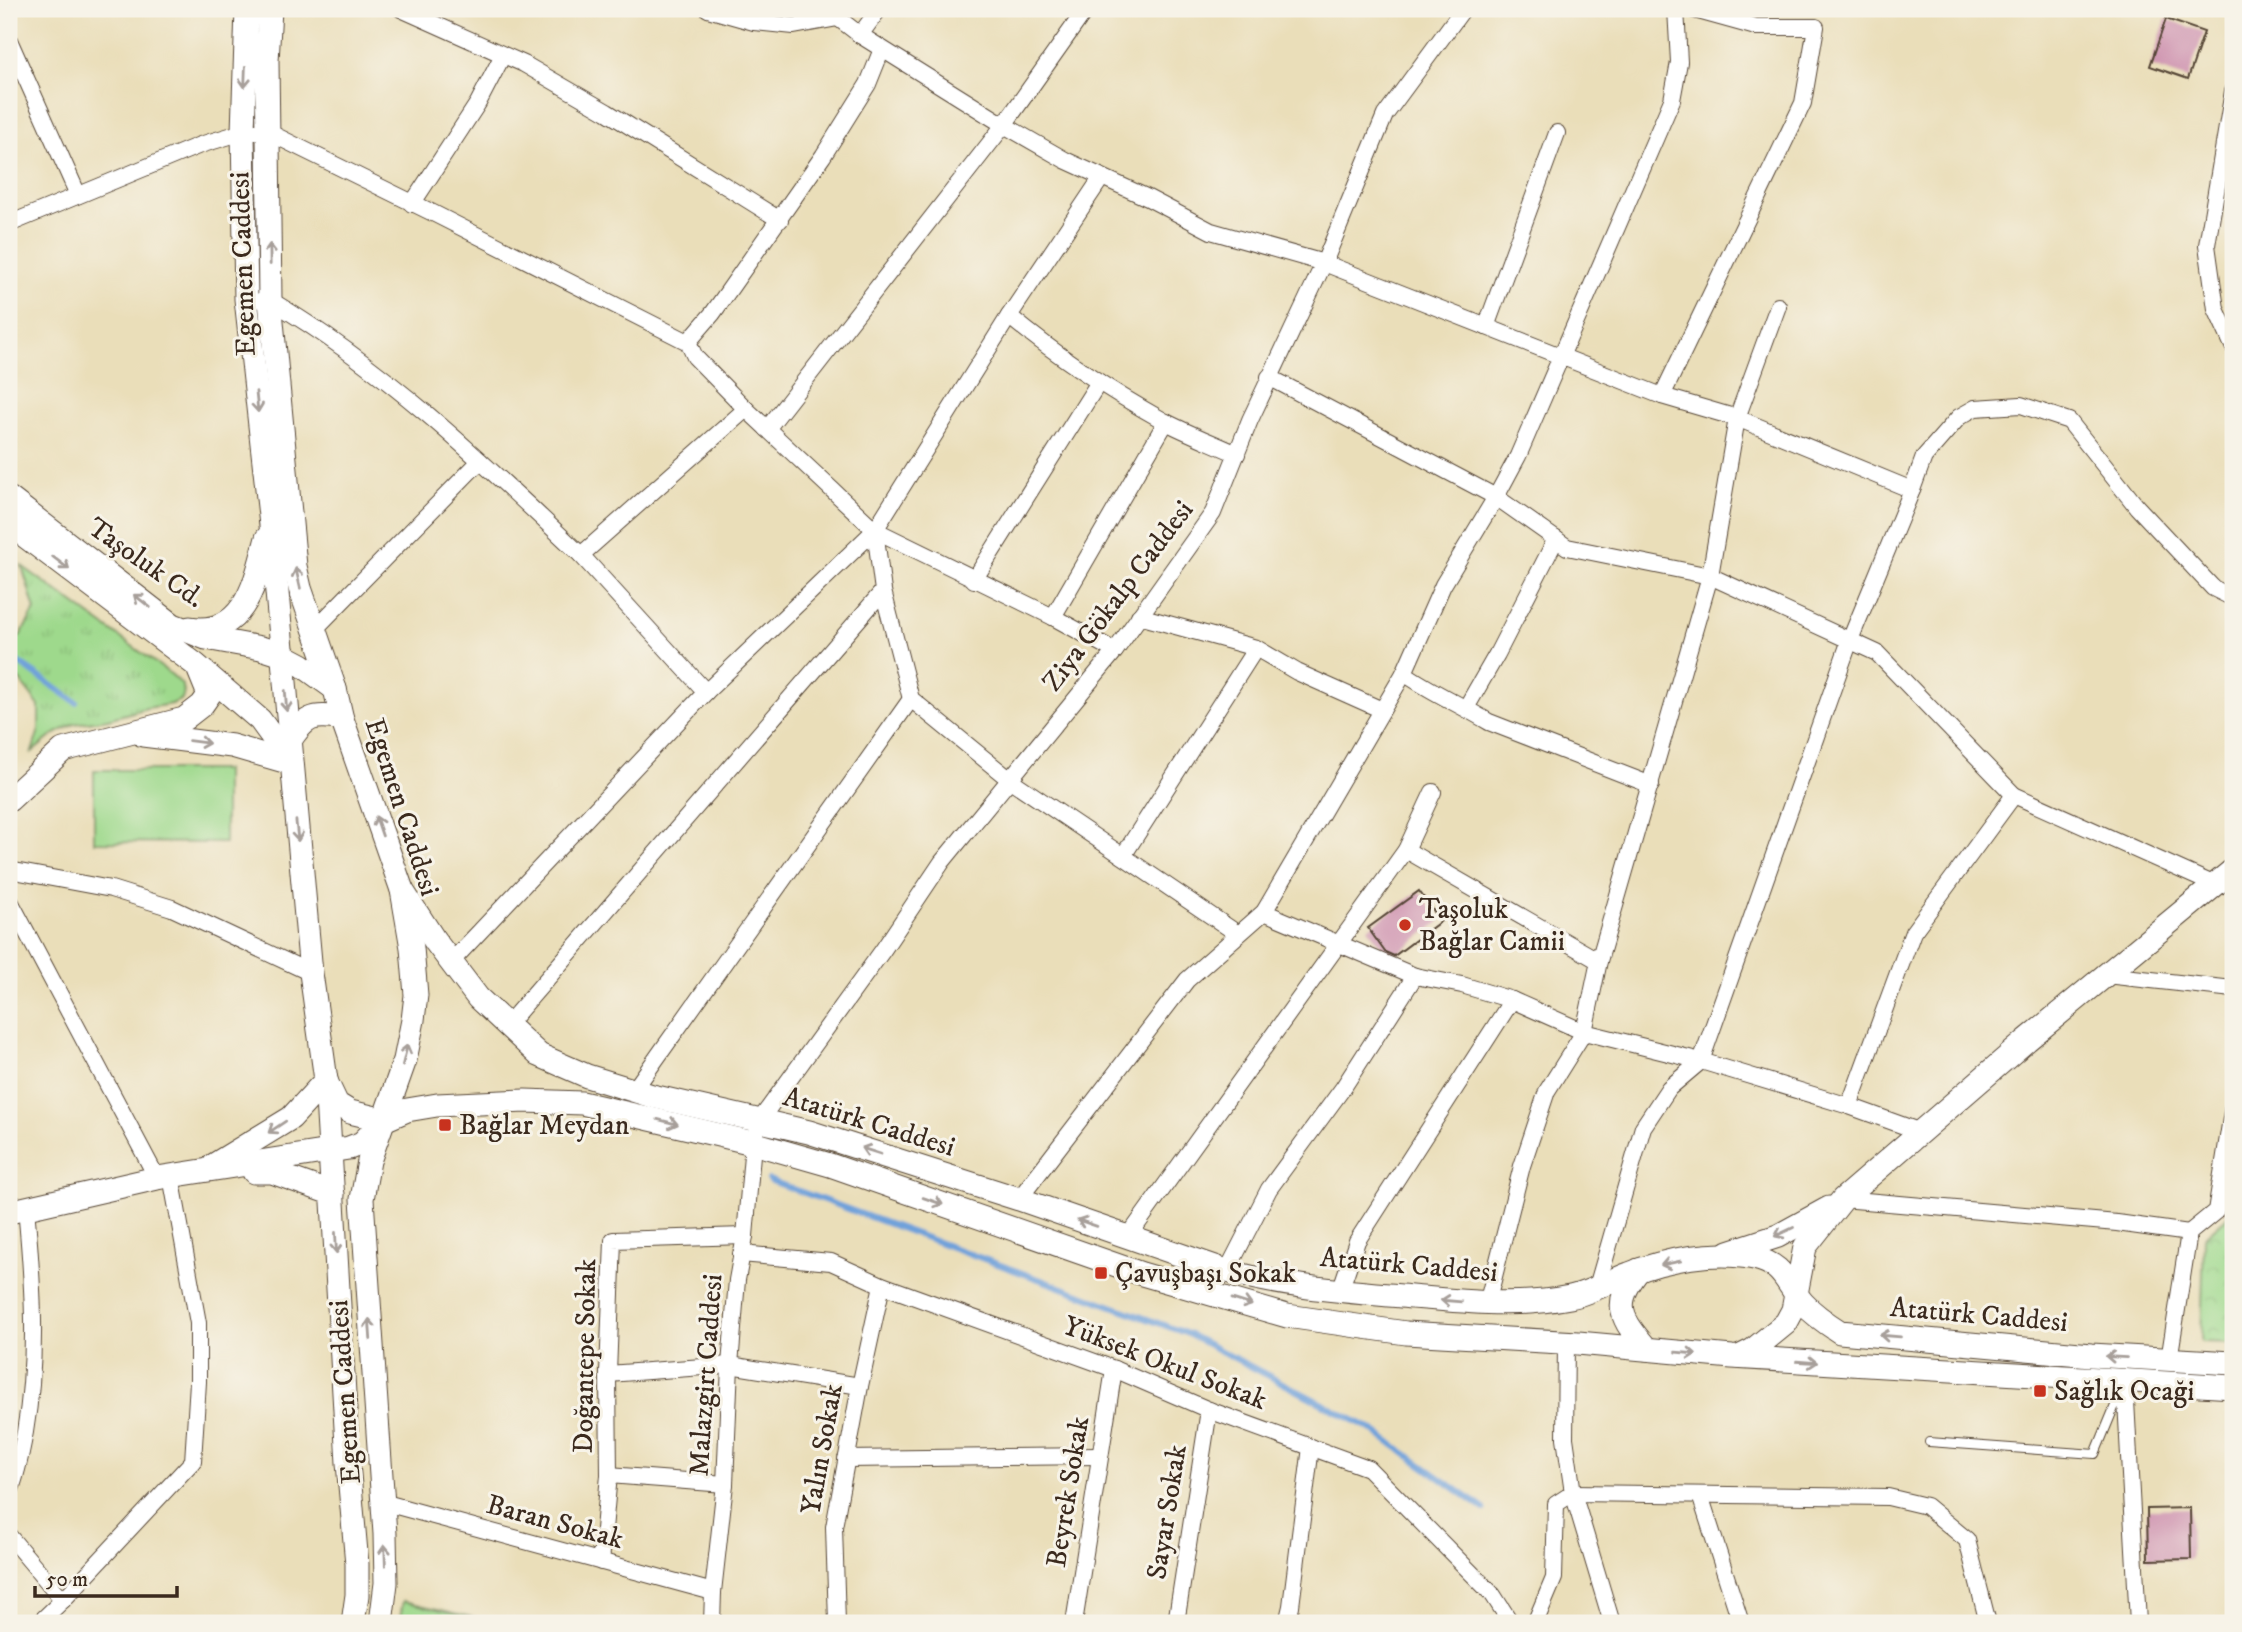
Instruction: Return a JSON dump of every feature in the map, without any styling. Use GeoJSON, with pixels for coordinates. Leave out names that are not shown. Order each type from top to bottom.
{"type":"FeatureCollection","features":[{"type":"Feature","properties":{"kind":"main road","name":"Egemen Caddesi"},"geometry":{"type":"LineString","coordinates":[[247,9],[243,132],[246,299],[271,525],[311,973],[326,1080],[347,1450],[357,1564],[353,1623]]}},
{"type":"Feature","properties":{"kind":"main road","name":"Egemen Caddesi"},"geometry":{"type":"LineString","coordinates":[[270,9],[267,61],[270,300],[295,566],[335,689],[342,719],[402,890],[412,948],[416,995],[405,1060],[369,1161],[362,1199],[386,1583],[381,1623]]}},
{"type":"Feature","properties":{"kind":"main road","name":"Taşoluk Cd."},"geometry":{"type":"LineString","coordinates":[[9,498],[173,625],[206,638],[283,655],[335,689]]}},
{"type":"Feature","properties":{"kind":"main road","name":"Taşoluk Cd."},"geometry":{"type":"LineString","coordinates":[[9,520],[17,530],[196,665],[260,720],[290,752]]}},
{"type":"Feature","properties":{"kind":"main road"},"geometry":{"type":"LineString","coordinates":[[173,625],[197,629],[220,625],[240,613],[253,588],[271,525]]}},
{"type":"Feature","properties":{"kind":"main road"},"geometry":{"type":"LineString","coordinates":[[9,800],[63,750],[184,719],[202,705],[209,695],[196,665]]}},
{"type":"Feature","properties":{"kind":"main road"},"geometry":{"type":"LineString","coordinates":[[131,734],[290,752],[298,727],[312,718],[322,715],[342,719]]}},
{"type":"Feature","properties":{"kind":"main road"},"geometry":{"type":"LineString","coordinates":[[1739,1357],[1754,1350],[1786,1323],[1793,1311],[1805,1247],[1843,1199],[2233,870]]}},
{"type":"Feature","properties":{"kind":"main road","name":"Atatürk Caddesi"},"geometry":{"type":"LineString","coordinates":[[402,890],[478,998],[539,1055],[587,1076],[756,1132],[843,1170],[1142,1274],[1287,1316],[1406,1333],[1739,1357],[2233,1387]]}},
{"type":"Feature","properties":{"kind":"main road"},"geometry":{"type":"LineString","coordinates":[[205,1170],[291,1118],[326,1080],[337,1104],[350,1112],[384,1120]]}},
{"type":"Feature","properties":{"kind":"main road","name":"Atatürk Caddesi"},"geometry":{"type":"LineString","coordinates":[[384,1120],[407,1110],[436,1105],[525,1101],[582,1102],[756,1132],[809,1132],[1262,1281],[1487,1304],[1532,1303],[1563,1298],[1639,1270],[1720,1254],[1755,1258],[1776,1265],[1796,1294],[1817,1317],[1840,1332],[2091,1355],[2233,1363]]}},
{"type":"Feature","properties":{"kind":"main road"},"geometry":{"type":"LineString","coordinates":[[17,1210],[164,1177],[349,1148],[362,1143],[384,1120]]}},
{"type":"Feature","properties":{"kind":"main road"},"geometry":{"type":"LineString","coordinates":[[205,1170],[272,1172],[333,1194]]}},
{"type":"Feature","properties":{"kind":"main road"},"geometry":{"type":"LineString","coordinates":[[1720,1254],[1778,1236],[1843,1199]]}},
{"type":"Feature","properties":{"kind":"main road"},"geometry":{"type":"LineString","coordinates":[[1639,1270],[1626,1286],[1623,1313],[1628,1328],[1647,1349]]}},
{"type":"Feature","properties":{"kind":"street"},"geometry":{"type":"LineString","coordinates":[[401,9],[503,55],[607,112],[780,220]]}},
{"type":"Feature","properties":{"kind":"street"},"geometry":{"type":"LineString","coordinates":[[708,9],[754,22],[794,26],[835,13],[860,35],[1004,125],[1065,160],[1211,231],[1324,263],[1662,396],[1737,418],[1912,490]]}},
{"type":"Feature","properties":{"kind":"street"},"geometry":{"type":"LineString","coordinates":[[860,35],[879,9]]}},
{"type":"Feature","properties":{"kind":"street"},"geometry":{"type":"LineString","coordinates":[[767,429],[1004,125],[1086,9]]}},
{"type":"Feature","properties":{"kind":"street","name":"Ziya Gökalp Caddesi"},"geometry":{"type":"LineString","coordinates":[[756,1132],[942,862],[1115,650],[1213,513],[1269,377],[1324,263],[1385,116],[1463,9]]}},
{"type":"Feature","properties":{"kind":"street"},"geometry":{"type":"LineString","coordinates":[[1019,1199],[1187,980],[1264,912],[1404,673],[1443,585],[1518,456],[1672,100],[1679,62],[1676,9]]}},
{"type":"Feature","properties":{"kind":"street"},"geometry":{"type":"LineString","coordinates":[[1662,396],[1804,103],[1816,27],[1756,27],[1692,9]]}},
{"type":"Feature","properties":{"kind":"street"},"geometry":{"type":"LineString","coordinates":[[9,40],[78,195]]}},
{"type":"Feature","properties":{"kind":"street"},"geometry":{"type":"LineString","coordinates":[[688,342],[713,313],[780,220],[868,84],[882,49]]}},
{"type":"Feature","properties":{"kind":"street"},"geometry":{"type":"LineString","coordinates":[[412,204],[478,103],[503,55]]}},
{"type":"Feature","properties":{"kind":"street"},"geometry":{"type":"LineString","coordinates":[[2233,91],[2207,245],[2216,309],[2233,346]]}},
{"type":"Feature","properties":{"kind":"street"},"geometry":{"type":"LineString","coordinates":[[9,224],[200,145],[243,132],[268,132],[688,342],[695,357],[746,409],[875,530],[1115,650]]}},
{"type":"Feature","properties":{"kind":"street"},"geometry":{"type":"LineString","coordinates":[[1486,327],[1557,133]]}},
{"type":"Feature","properties":{"kind":"street"},"geometry":{"type":"LineString","coordinates":[[451,962],[706,692],[875,530],[1009,316],[1102,177]]}},
{"type":"Feature","properties":{"kind":"street"},"geometry":{"type":"LineString","coordinates":[[246,299],[270,300],[313,325],[366,364],[480,461],[581,555],[706,692]]}},
{"type":"Feature","properties":{"kind":"street"},"geometry":{"type":"LineString","coordinates":[[1487,1304],[1522,1166],[1547,1091],[1584,1032],[1599,961],[1710,576],[1737,418],[1778,306]]}},
{"type":"Feature","properties":{"kind":"street"},"geometry":{"type":"LineString","coordinates":[[1009,316],[1052,352],[1098,382],[1166,422],[1237,454]]}},
{"type":"Feature","properties":{"kind":"street"},"geometry":{"type":"LineString","coordinates":[[1269,377],[1496,498],[1567,547],[1710,576],[1877,653],[2014,795],[2215,885]]}},
{"type":"Feature","properties":{"kind":"street"},"geometry":{"type":"LineString","coordinates":[[974,580],[1098,382]]}},
{"type":"Feature","properties":{"kind":"street"},"geometry":{"type":"LineString","coordinates":[[1597,1287],[1643,1127],[1668,1088],[1701,1061],[1850,640],[1924,457],[1959,417],[1975,408],[2021,405],[2069,421],[2137,507],[2213,588],[2233,598]]}},
{"type":"Feature","properties":{"kind":"street"},"geometry":{"type":"LineString","coordinates":[[581,555],[746,409]]}},
{"type":"Feature","properties":{"kind":"street"},"geometry":{"type":"LineString","coordinates":[[1053,617],[1166,422]]}},
{"type":"Feature","properties":{"kind":"street"},"geometry":{"type":"LineString","coordinates":[[314,630],[480,461]]}},
{"type":"Feature","properties":{"kind":"street"},"geometry":{"type":"LineString","coordinates":[[875,530],[883,591],[911,699],[1009,779],[1238,934]]}},
{"type":"Feature","properties":{"kind":"street"},"geometry":{"type":"LineString","coordinates":[[1466,708],[1556,539]]}},
{"type":"Feature","properties":{"kind":"street"},"geometry":{"type":"LineString","coordinates":[[507,1025],[883,591]]}},
{"type":"Feature","properties":{"kind":"street"},"geometry":{"type":"LineString","coordinates":[[1139,617],[1256,648],[1297,672],[1382,710]]}},
{"type":"Feature","properties":{"kind":"street"},"geometry":{"type":"LineString","coordinates":[[1123,856],[1256,648]]}},
{"type":"Feature","properties":{"kind":"street"},"geometry":{"type":"LineString","coordinates":[[1404,673],[1427,690],[1489,722],[1651,785]]}},
{"type":"Feature","properties":{"kind":"street"},"geometry":{"type":"LineString","coordinates":[[634,1090],[911,699]]}},
{"type":"Feature","properties":{"kind":"street"},"geometry":{"type":"LineString","coordinates":[[1128,1237],[1406,850],[1433,792]]}},
{"type":"Feature","properties":{"kind":"street"},"geometry":{"type":"LineString","coordinates":[[1849,1106],[1913,932],[2014,795]]}},
{"type":"Feature","properties":{"kind":"street"},"geometry":{"type":"LineString","coordinates":[[1406,850],[1599,961]]}},
{"type":"Feature","properties":{"kind":"street"},"geometry":{"type":"LineString","coordinates":[[9,870],[111,889],[172,908],[311,973]]}},
{"type":"Feature","properties":{"kind":"street"},"geometry":{"type":"LineString","coordinates":[[9,899],[164,1177],[198,1323],[198,1382],[192,1461],[39,1623]]}},
{"type":"Feature","properties":{"kind":"street"},"geometry":{"type":"LineString","coordinates":[[1264,912],[1415,976],[1462,985],[1512,1000],[1584,1032],[1701,1061],[1849,1106],[1921,1132]]}},
{"type":"Feature","properties":{"kind":"street"},"geometry":{"type":"LineString","coordinates":[[2106,975],[2233,989]]}},
{"type":"Feature","properties":{"kind":"street"},"geometry":{"type":"LineString","coordinates":[[1227,1271],[1269,1189],[1343,1088],[1415,976]]}},
{"type":"Feature","properties":{"kind":"street"},"geometry":{"type":"LineString","coordinates":[[1340,1291],[1357,1241],[1512,1000]]}},
{"type":"Feature","properties":{"kind":"street"},"geometry":{"type":"LineString","coordinates":[[2169,1360],[2189,1233],[2216,1211],[2233,1106]]}},
{"type":"Feature","properties":{"kind":"street","name":"Malazgirt Caddesi"},"geometry":{"type":"LineString","coordinates":[[712,1623],[725,1484],[730,1365],[756,1132]]}},
{"type":"Feature","properties":{"kind":"street"},"geometry":{"type":"LineString","coordinates":[[1843,1199],[2117,1223],[2189,1233]]}},
{"type":"Feature","properties":{"kind":"street"},"geometry":{"type":"LineString","coordinates":[[9,1494],[17,1473],[24,1435],[34,1352],[33,1282],[17,1210]]}},
{"type":"Feature","properties":{"kind":"street","name":"Doğantepe Sokak"},"geometry":{"type":"LineString","coordinates":[[601,1562],[609,1475],[608,1374],[613,1240],[745,1236]]}},
{"type":"Feature","properties":{"kind":"street","name":"Yüksek Okul Sokak"},"geometry":{"type":"LineString","coordinates":[[741,1254],[831,1262],[883,1285],[1114,1369],[1209,1410],[1368,1468],[1493,1595],[1511,1623]]}},
{"type":"Feature","properties":{"kind":"street","name":"Yalın Sokak"},"geometry":{"type":"LineString","coordinates":[[837,1623],[834,1527],[860,1385],[883,1285]]}},
{"type":"Feature","properties":{"kind":"street"},"geometry":{"type":"LineString","coordinates":[[1566,1343],[1564,1438],[1573,1493],[1612,1623]]}},
{"type":"Feature","properties":{"kind":"street"},"geometry":{"type":"LineString","coordinates":[[608,1374],[730,1365],[860,1385]]}},
{"type":"Feature","properties":{"kind":"street","name":"Beyrek Sokak"},"geometry":{"type":"LineString","coordinates":[[1074,1623],[1114,1369]]}},
{"type":"Feature","properties":{"kind":"street"},"geometry":{"type":"LineString","coordinates":[[2125,1382],[2138,1623]]}},
{"type":"Feature","properties":{"kind":"street","name":"Sayar Sokak"},"geometry":{"type":"LineString","coordinates":[[1176,1623],[1209,1410]]}},
{"type":"Feature","properties":{"kind":"street"},"geometry":{"type":"LineString","coordinates":[[1287,1623],[1311,1447]]}},
{"type":"Feature","properties":{"kind":"street"},"geometry":{"type":"LineString","coordinates":[[846,1459],[1100,1456]]}},
{"type":"Feature","properties":{"kind":"street"},"geometry":{"type":"LineString","coordinates":[[609,1475],[725,1484]]}},
{"type":"Feature","properties":{"kind":"street"},"geometry":{"type":"LineString","coordinates":[[1535,1623],[1554,1578],[1556,1504],[1573,1493],[1888,1497],[1926,1506],[1967,1540],[1988,1623]]}},
{"type":"Feature","properties":{"kind":"street"},"geometry":{"type":"LineString","coordinates":[[1700,1495],[1741,1623]]}},
{"type":"Feature","properties":{"kind":"street","name":"Baran Sokak"},"geometry":{"type":"LineString","coordinates":[[382,1502],[713,1592]]}},
{"type":"Feature","properties":{"kind":"street"},"geometry":{"type":"LineString","coordinates":[[9,1536],[63,1600]]}},
{"type":"Feature","properties":{"kind":"lane"},"geometry":{"type":"LineString","coordinates":[[1929,1442],[2095,1454],[2125,1382]]}},
{"type":"Feature","properties":{"kind":"green space"},"geometry":{"type":"Polygon","coordinates":[[[22,566],[172,675],[183,688],[182,699],[172,704],[108,719],[74,724],[53,735],[32,752],[39,730],[39,706],[9,666],[9,641],[20,636],[35,610],[22,566]]]}},
{"type":"Feature","properties":{"kind":"green space"},"geometry":{"type":"Polygon","coordinates":[[[94,770],[225,770],[225,843],[94,842],[94,770]]]}},
{"type":"Feature","properties":{"kind":"green space"},"geometry":{"type":"Polygon","coordinates":[[[2233,1211],[2233,1343],[2201,1342],[2204,1237],[2233,1211]]]}},
{"type":"Feature","properties":{"kind":"green space"},"geometry":{"type":"Polygon","coordinates":[[[403,1601],[497,1623],[399,1623],[403,1601]]]}},
{"type":"Feature","properties":{"kind":"building"},"geometry":{"type":"Polygon","coordinates":[[[2166,19],[2204,32],[2188,79],[2150,66],[2166,19]]]}},
{"type":"Feature","properties":{"kind":"building","name":"Taşoluk Bağlar Camii"},"geometry":{"type":"Polygon","coordinates":[[[1419,891],[1441,921],[1394,956],[1385,952],[1368,928],[1419,891]]]}},
{"type":"Feature","properties":{"kind":"building"},"geometry":{"type":"Polygon","coordinates":[[[2190,1508],[2191,1559],[2148,1560],[2147,1509],[2190,1508]]]}},
{"type":"Feature","properties":{"kind":"waterway"},"geometry":{"type":"LineString","coordinates":[[9,656],[76,702]]}},
{"type":"Feature","properties":{"kind":"waterway"},"geometry":{"type":"LineString","coordinates":[[769,1180],[1188,1334],[1371,1429],[1484,1509]]}},
{"type":"Feature","properties":{"kind":"place","name":"Taşoluk Bağlar Camii"},"geometry":{"type":"Point","coordinates":[1405,925]}},
{"type":"Feature","properties":{"kind":"place","name":"Bağlar Meydan"},"geometry":{"type":"Point","coordinates":[445,1125]}},
{"type":"Feature","properties":{"kind":"place","name":"Çavuşbaşı Sokak"},"geometry":{"type":"Point","coordinates":[1101,1273]}},
{"type":"Feature","properties":{"kind":"place","name":"Sağlık Ocaği"},"geometry":{"type":"Point","coordinates":[2040,1391]}}]}
